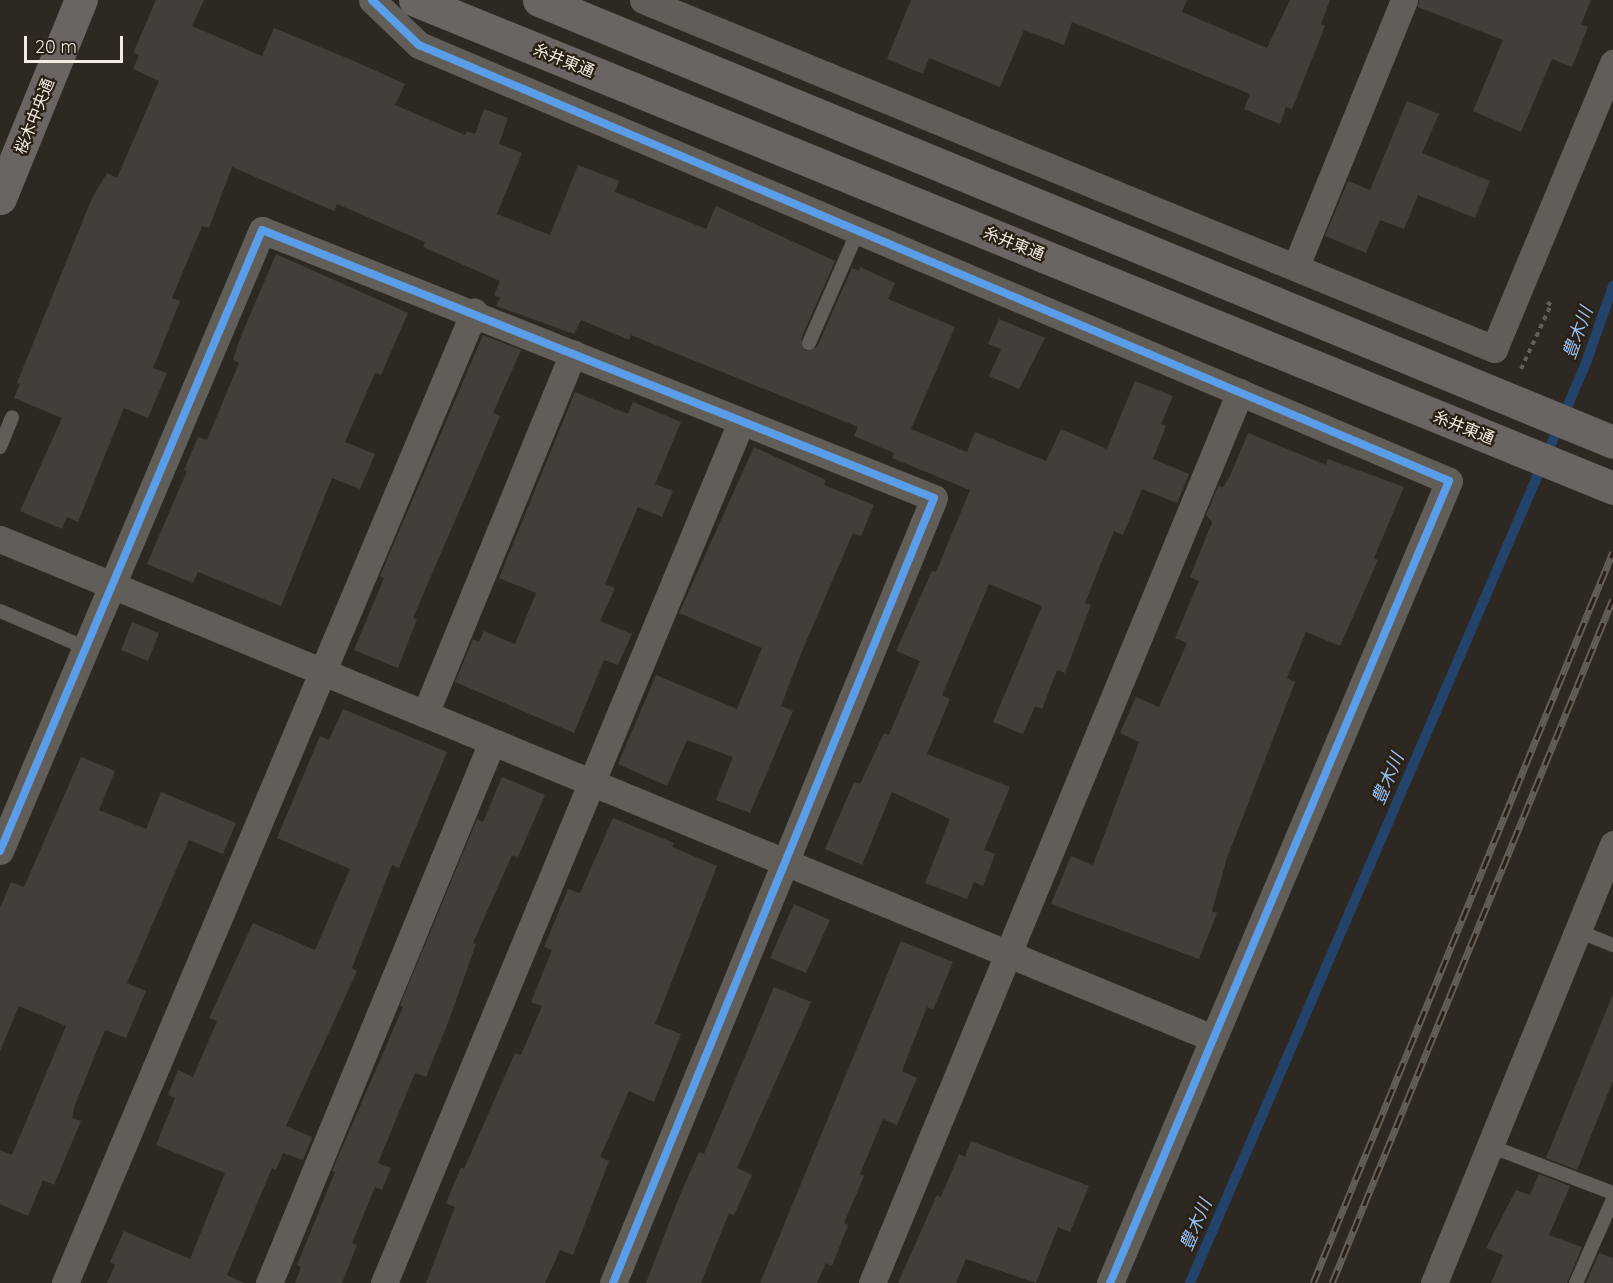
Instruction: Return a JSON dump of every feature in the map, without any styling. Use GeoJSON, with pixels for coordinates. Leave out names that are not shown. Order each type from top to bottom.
{"type":"FeatureCollection","features":[{"type":"Feature","properties":{"kind":"street","name":"桜木中央通"},"geometry":{"type":"LineString","coordinates":[[0,198],[81,0]]}},
{"type":"Feature","properties":{"kind":"street"},"geometry":{"type":"LineString","coordinates":[[372,0],[419,45],[1449,481],[1210,1037],[1110,1283]]}},
{"type":"Feature","properties":{"kind":"street","name":"糸井東通"},"geometry":{"type":"LineString","coordinates":[[415,0],[1613,488]]}},
{"type":"Feature","properties":{"kind":"street"},"geometry":{"type":"LineString","coordinates":[[539,0],[1613,442]]}},
{"type":"Feature","properties":{"kind":"street"},"geometry":{"type":"LineString","coordinates":[[643,0],[1494,349],[1613,63]]}},
{"type":"Feature","properties":{"kind":"street"},"geometry":{"type":"LineString","coordinates":[[1296,266],[1404,0]]}},
{"type":"Feature","properties":{"kind":"street"},"geometry":{"type":"LineString","coordinates":[[0,851],[110,584],[262,230],[474,312],[741,422],[934,498],[613,1283]]}},
{"type":"Feature","properties":{"kind":"street"},"geometry":{"type":"LineString","coordinates":[[65,1283],[474,312]]}},
{"type":"Feature","properties":{"kind":"street"},"geometry":{"type":"LineString","coordinates":[[425,714],[573,353]]}},
{"type":"Feature","properties":{"kind":"street"},"geometry":{"type":"LineString","coordinates":[[872,1283],[1240,392]]}},
{"type":"Feature","properties":{"kind":"street"},"geometry":{"type":"LineString","coordinates":[[384,1283],[741,422]]}},
{"type":"Feature","properties":{"kind":"street"},"geometry":{"type":"LineString","coordinates":[[0,539],[1210,1037]]}},
{"type":"Feature","properties":{"kind":"street"},"geometry":{"type":"LineString","coordinates":[[269,1283],[492,742]]}},
{"type":"Feature","properties":{"kind":"street"},"geometry":{"type":"LineString","coordinates":[[1434,1283],[1613,844]]}},
{"type":"Feature","properties":{"kind":"lane"},"geometry":{"type":"LineString","coordinates":[[809,343],[858,231]]}},
{"type":"Feature","properties":{"kind":"lane"},"geometry":{"type":"LineString","coordinates":[[0,447],[12,417]]}},
{"type":"Feature","properties":{"kind":"lane"},"geometry":{"type":"LineString","coordinates":[[0,611],[84,646]]}},
{"type":"Feature","properties":{"kind":"lane"},"geometry":{"type":"LineString","coordinates":[[1578,931],[1613,945]]}},
{"type":"Feature","properties":{"kind":"lane"},"geometry":{"type":"LineString","coordinates":[[1490,1146],[1613,1193]]}},
{"type":"Feature","properties":{"kind":"lane"},"geometry":{"type":"LineString","coordinates":[[1576,1283],[1613,1199]]}},
{"type":"Feature","properties":{"kind":"building"},"geometry":{"type":"Polygon","coordinates":[[[156,0],[204,0],[192,26],[262,56],[274,28],[354,61],[405,84],[395,105],[465,135],[467,131],[475,134],[484,109],[508,118],[499,144],[522,153],[497,214],[550,235],[578,165],[619,181],[615,192],[706,229],[716,206],[835,261],[801,339],[806,351],[817,347],[852,268],[859,271],[860,267],[895,283],[888,299],[955,327],[911,429],[967,452],[975,432],[1046,461],[1061,429],[1107,449],[1135,381],[1173,396],[1161,424],[1166,426],[1153,459],[1189,474],[1177,503],[1142,489],[1123,535],[1114,531],[1085,603],[1091,605],[1065,673],[1057,670],[1042,709],[1035,706],[1023,734],[993,722],[1042,606],[989,584],[942,695],[950,699],[927,754],[1010,787],[984,850],[995,854],[983,886],[974,882],[967,899],[925,883],[950,819],[892,792],[862,865],[825,849],[854,782],[860,784],[884,733],[889,735],[920,661],[896,651],[932,571],[936,572],[970,490],[892,458],[894,453],[854,436],[858,427],[631,335],[629,340],[581,320],[574,334],[496,306],[500,298],[494,295],[500,281],[423,247],[425,242],[337,204],[334,211],[232,167],[209,228],[202,226],[172,298],[180,301],[153,368],[167,373],[148,418],[124,408],[78,522],[67,517],[62,529],[20,511],[62,418],[14,398],[20,384],[17,383],[92,198],[107,173],[117,178],[159,81],[133,69],[139,55],[133,53],[156,0]]]}},
{"type":"Feature","properties":{"kind":"building"},"geometry":{"type":"Polygon","coordinates":[[[911,0],[1187,0],[1182,12],[1267,48],[1290,0],[1330,0],[1321,24],[1325,26],[1292,109],[1286,107],[1280,124],[1244,109],[1250,94],[1072,22],[1064,45],[1024,30],[1000,87],[929,58],[923,74],[887,59],[911,0]]]}},
{"type":"Feature","properties":{"kind":"building"},"geometry":{"type":"Polygon","coordinates":[[[1419,0],[1591,0],[1581,24],[1588,27],[1572,67],[1552,59],[1521,132],[1473,111],[1503,40],[1418,7],[1419,0]]]}},
{"type":"Feature","properties":{"kind":"building"},"geometry":{"type":"Polygon","coordinates":[[[1407,101],[1439,114],[1422,153],[1490,181],[1475,218],[1418,195],[1404,229],[1380,220],[1366,253],[1325,236],[1348,181],[1370,190],[1407,101]]]}},
{"type":"Feature","properties":{"kind":"building"},"geometry":{"type":"Polygon","coordinates":[[[276,254],[408,313],[381,375],[375,373],[345,442],[375,454],[360,489],[332,478],[281,606],[198,572],[193,583],[147,564],[187,471],[184,470],[198,437],[207,440],[239,363],[233,360],[241,336],[276,254]]]}},
{"type":"Feature","properties":{"kind":"building"},"geometry":{"type":"Polygon","coordinates":[[[999,319],[1045,338],[1019,389],[989,376],[1001,349],[988,344],[999,319]]]}},
{"type":"Feature","properties":{"kind":"building"},"geometry":{"type":"Polygon","coordinates":[[[483,335],[521,350],[493,413],[500,416],[413,618],[417,619],[398,668],[354,650],[384,578],[380,576],[483,335]]]}},
{"type":"Feature","properties":{"kind":"building"},"geometry":{"type":"Polygon","coordinates":[[[575,392],[628,414],[633,402],[681,422],[655,484],[673,491],[662,517],[638,507],[605,584],[615,588],[600,621],[632,634],[618,665],[604,660],[574,733],[455,682],[473,639],[479,642],[484,631],[515,644],[536,593],[499,578],[575,392]]]}},
{"type":"Feature","properties":{"kind":"building"},"geometry":{"type":"Polygon","coordinates":[[[1248,433],[1326,465],[1328,459],[1404,487],[1374,558],[1378,560],[1340,646],[1306,632],[1287,678],[1295,682],[1227,858],[1212,911],[1217,913],[1199,959],[1051,904],[1071,856],[1093,865],[1139,742],[1120,733],[1136,697],[1159,707],[1187,643],[1175,638],[1199,581],[1190,577],[1212,522],[1206,515],[1218,486],[1223,487],[1230,476],[1248,433]]]}},
{"type":"Feature","properties":{"kind":"building"},"geometry":{"type":"Polygon","coordinates":[[[754,447],[826,480],[824,485],[874,505],[861,536],[853,533],[802,651],[781,706],[793,711],[750,813],[716,800],[733,757],[687,740],[667,786],[618,764],[656,675],[737,709],[762,648],[679,613],[754,447]]]}},
{"type":"Feature","properties":{"kind":"building"},"geometry":{"type":"Polygon","coordinates":[[[132,622],[159,633],[148,661],[121,650],[132,622]]]}},
{"type":"Feature","properties":{"kind":"building"},"geometry":{"type":"Polygon","coordinates":[[[343,709],[447,752],[399,868],[392,865],[352,968],[357,971],[286,1126],[312,1137],[303,1160],[283,1153],[276,1170],[272,1168],[227,1275],[244,1283],[107,1283],[115,1265],[110,1262],[124,1231],[190,1259],[225,1173],[156,1145],[175,1098],[168,1095],[178,1070],[193,1077],[217,1021],[209,1018],[253,923],[315,950],[350,869],[277,838],[320,736],[329,740],[343,709]]]}},
{"type":"Feature","properties":{"kind":"building"},"geometry":{"type":"Polygon","coordinates":[[[81,757],[115,771],[99,810],[146,829],[161,792],[236,823],[223,854],[189,840],[127,983],[146,991],[126,1038],[105,1030],[75,1105],[72,1118],[81,1121],[54,1185],[43,1180],[28,1216],[0,1204],[0,1150],[12,1155],[66,1026],[19,1006],[0,1051],[0,908],[11,882],[24,887],[81,757]]]}},
{"type":"Feature","properties":{"kind":"building"},"geometry":{"type":"Polygon","coordinates":[[[502,777],[545,795],[518,857],[512,855],[473,943],[476,944],[426,1077],[415,1073],[378,1163],[391,1168],[382,1190],[375,1187],[352,1243],[357,1245],[342,1283],[295,1283],[301,1267],[297,1265],[335,1172],[332,1171],[403,1007],[400,1005],[477,819],[483,822],[502,777]]]}},
{"type":"Feature","properties":{"kind":"building"},"geometry":{"type":"Polygon","coordinates":[[[613,818],[674,843],[672,847],[717,866],[655,1024],[681,1034],[654,1102],[629,1091],[600,1157],[609,1161],[573,1255],[560,1250],[545,1283],[426,1283],[455,1207],[446,1203],[461,1167],[464,1169],[515,1053],[521,1055],[542,1006],[531,1002],[552,950],[544,947],[568,889],[580,893],[613,818]]]}},
{"type":"Feature","properties":{"kind":"building"},"geometry":{"type":"Polygon","coordinates":[[[794,904],[830,920],[806,973],[770,958],[794,904]]]}},
{"type":"Feature","properties":{"kind":"building"},"geometry":{"type":"Polygon","coordinates":[[[901,941],[953,962],[933,1010],[927,1007],[902,1071],[917,1078],[897,1125],[883,1119],[860,1174],[864,1176],[844,1223],[848,1225],[832,1266],[826,1263],[817,1283],[760,1283],[901,941]]]}},
{"type":"Feature","properties":{"kind":"building"},"geometry":{"type":"Polygon","coordinates":[[[774,987],[811,1002],[737,1168],[752,1175],[734,1215],[729,1213],[701,1283],[646,1283],[680,1195],[699,1152],[704,1154],[774,987]]]}},
{"type":"Feature","properties":{"kind":"building"},"geometry":{"type":"Polygon","coordinates":[[[1613,994],[1613,1081],[1577,1170],[1546,1158],[1613,994]]]}},
{"type":"Feature","properties":{"kind":"building"},"geometry":{"type":"Polygon","coordinates":[[[971,1141],[1089,1186],[1070,1232],[1058,1227],[1036,1283],[966,1259],[956,1283],[898,1283],[937,1195],[941,1197],[959,1154],[965,1157],[971,1141]]]}},
{"type":"Feature","properties":{"kind":"building"},"geometry":{"type":"Polygon","coordinates":[[[1539,1174],[1570,1186],[1549,1235],[1582,1247],[1567,1283],[1491,1283],[1503,1255],[1486,1248],[1516,1190],[1530,1195],[1539,1174]]]}},
{"type":"Feature","properties":{"kind":"building"},"geometry":{"type":"Polygon","coordinates":[[[1599,1253],[1613,1258],[1613,1283],[1586,1283],[1599,1253]]]}},
{"type":"Feature","properties":{"kind":"waterway","name":"豊木川"},"geometry":{"type":"LineString","coordinates":[[1190,1283],[1586,363],[1613,286]]}},
{"type":"Feature","properties":{"kind":"railway"},"geometry":{"type":"LineString","coordinates":[[1313,1283],[1613,552]]}},
{"type":"Feature","properties":{"kind":"railway"},"geometry":{"type":"LineString","coordinates":[[1332,1283],[1613,599]]}},
{"type":"Feature","properties":{"kind":"cycle path"},"geometry":{"type":"LineString","coordinates":[[372,0],[419,45],[1449,481],[1110,1283]]}},
{"type":"Feature","properties":{"kind":"cycle path"},"geometry":{"type":"LineString","coordinates":[[0,851],[262,230],[934,498],[613,1283]]}}]}
